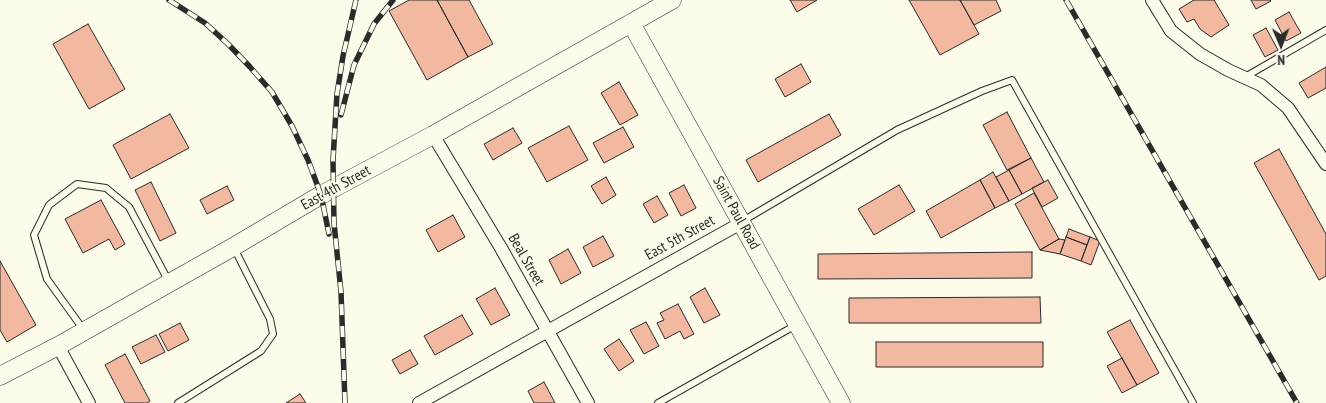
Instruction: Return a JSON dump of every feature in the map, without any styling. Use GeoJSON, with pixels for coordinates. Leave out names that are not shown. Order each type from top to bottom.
{"type":"FeatureCollection","features":[{"type":"Feature","properties":{"kind":"main road","name":"East 4th Street"},"geometry":{"type":"LineString","coordinates":[[0,376],[58,346],[321,196],[672,0]]}},
{"type":"Feature","properties":{"kind":"main road","name":"Saint Paul Road"},"geometry":{"type":"LineString","coordinates":[[631,24],[841,403]]}},
{"type":"Feature","properties":{"kind":"street"},"geometry":{"type":"LineString","coordinates":[[1152,0],[1171,31],[1200,54],[1228,70],[1261,85],[1288,108],[1325,161]]}},
{"type":"Feature","properties":{"kind":"street","name":"Beal Street"},"geometry":{"type":"LineString","coordinates":[[433,135],[501,248],[588,403]]}},
{"type":"Feature","properties":{"kind":"street","name":"East 5th Street"},"geometry":{"type":"LineString","coordinates":[[419,403],[741,222]]}},
{"type":"Feature","properties":{"kind":"street"},"geometry":{"type":"LineString","coordinates":[[58,346],[89,403]]}},
{"type":"Feature","properties":{"kind":"lane"},"geometry":{"type":"LineString","coordinates":[[1244,77],[1326,30]]}},
{"type":"Feature","properties":{"kind":"lane","name":"East 5th Street"},"geometry":{"type":"LineString","coordinates":[[741,222],[897,130],[982,91],[1012,80],[1193,403]]}},
{"type":"Feature","properties":{"kind":"lane"},"geometry":{"type":"LineString","coordinates":[[84,331],[47,279],[34,235],[49,205],[77,184],[106,188],[129,207],[169,283]]}},
{"type":"Feature","properties":{"kind":"lane"},"geometry":{"type":"LineString","coordinates":[[178,403],[261,351],[273,334],[270,319],[233,247]]}},
{"type":"Feature","properties":{"kind":"lane"},"geometry":{"type":"LineString","coordinates":[[658,403],[797,325]]}},
{"type":"Feature","properties":{"kind":"building"},"geometry":{"type":"Polygon","coordinates":[[[409,0],[437,0],[468,57],[427,80],[389,11],[409,0]]]}},
{"type":"Feature","properties":{"kind":"building"},"geometry":{"type":"Polygon","coordinates":[[[437,0],[469,0],[493,44],[468,57],[437,0]]]}},
{"type":"Feature","properties":{"kind":"building"},"geometry":{"type":"Polygon","coordinates":[[[790,0],[817,0],[797,12],[790,0]]]}},
{"type":"Feature","properties":{"kind":"building"},"geometry":{"type":"Polygon","coordinates":[[[909,0],[960,0],[979,34],[940,55],[909,0]]]}},
{"type":"Feature","properties":{"kind":"building"},"geometry":{"type":"Polygon","coordinates":[[[960,0],[996,0],[1001,11],[974,25],[960,0]]]}},
{"type":"Feature","properties":{"kind":"building"},"geometry":{"type":"Polygon","coordinates":[[[1194,0],[1214,0],[1229,25],[1211,37],[1200,29],[1194,19],[1187,22],[1179,9],[1194,0]]]}},
{"type":"Feature","properties":{"kind":"building"},"geometry":{"type":"Polygon","coordinates":[[[1251,0],[1270,0],[1271,1],[1256,9],[1251,0]]]}},
{"type":"Feature","properties":{"kind":"building"},"geometry":{"type":"Polygon","coordinates":[[[1289,12],[1301,33],[1286,41],[1275,20],[1289,12]]]}},
{"type":"Feature","properties":{"kind":"building"},"geometry":{"type":"Polygon","coordinates":[[[88,24],[125,89],[89,109],[53,44],[88,24]]]}},
{"type":"Feature","properties":{"kind":"building"},"geometry":{"type":"Polygon","coordinates":[[[1266,28],[1278,50],[1265,57],[1253,35],[1266,28]]]}},
{"type":"Feature","properties":{"kind":"building"},"geometry":{"type":"Polygon","coordinates":[[[801,64],[811,82],[785,97],[775,79],[801,64]]]}},
{"type":"Feature","properties":{"kind":"building"},"geometry":{"type":"Polygon","coordinates":[[[1326,67],[1326,88],[1308,98],[1299,83],[1326,67]]]}},
{"type":"Feature","properties":{"kind":"building"},"geometry":{"type":"Polygon","coordinates":[[[619,82],[638,115],[620,125],[601,93],[619,82]]]}},
{"type":"Feature","properties":{"kind":"building"},"geometry":{"type":"Polygon","coordinates":[[[1007,112],[1031,158],[1007,170],[983,125],[1007,112]]]}},
{"type":"Feature","properties":{"kind":"building"},"geometry":{"type":"Polygon","coordinates":[[[170,114],[189,148],[131,179],[113,145],[170,114]]]}},
{"type":"Feature","properties":{"kind":"building"},"geometry":{"type":"Polygon","coordinates":[[[829,114],[841,135],[758,182],[746,160],[829,114]]]}},
{"type":"Feature","properties":{"kind":"building"},"geometry":{"type":"Polygon","coordinates":[[[569,126],[588,160],[547,182],[528,148],[569,126]]]}},
{"type":"Feature","properties":{"kind":"building"},"geometry":{"type":"Polygon","coordinates":[[[623,127],[634,147],[604,163],[593,143],[623,127]]]}},
{"type":"Feature","properties":{"kind":"building"},"geometry":{"type":"Polygon","coordinates":[[[513,128],[522,143],[493,160],[484,144],[513,128]]]}},
{"type":"Feature","properties":{"kind":"building"},"geometry":{"type":"Polygon","coordinates":[[[1279,149],[1326,234],[1326,276],[1319,280],[1254,163],[1279,149]]]}},
{"type":"Feature","properties":{"kind":"building"},"geometry":{"type":"Polygon","coordinates":[[[1031,158],[1044,182],[1022,194],[1009,170],[1031,158]]]}},
{"type":"Feature","properties":{"kind":"building"},"geometry":{"type":"Polygon","coordinates":[[[1009,170],[1022,194],[1009,201],[996,177],[1009,170]]]}},
{"type":"Feature","properties":{"kind":"building"},"geometry":{"type":"Polygon","coordinates":[[[993,172],[1009,201],[995,208],[980,180],[993,172]]]}},
{"type":"Feature","properties":{"kind":"building"},"geometry":{"type":"Polygon","coordinates":[[[606,177],[616,195],[602,204],[591,186],[606,177]]]}},
{"type":"Feature","properties":{"kind":"building"},"geometry":{"type":"Polygon","coordinates":[[[980,180],[995,208],[941,238],[926,211],[980,180]]]}},
{"type":"Feature","properties":{"kind":"building"},"geometry":{"type":"Polygon","coordinates":[[[1048,180],[1058,198],[1042,207],[1032,188],[1048,180]]]}},
{"type":"Feature","properties":{"kind":"building"},"geometry":{"type":"Polygon","coordinates":[[[151,182],[176,233],[160,241],[135,190],[151,182]]]}},
{"type":"Feature","properties":{"kind":"building"},"geometry":{"type":"Polygon","coordinates":[[[684,185],[696,208],[681,216],[669,193],[684,185]]]}},
{"type":"Feature","properties":{"kind":"building"},"geometry":{"type":"Polygon","coordinates":[[[899,185],[915,211],[874,235],[858,209],[899,185]]]}},
{"type":"Feature","properties":{"kind":"building"},"geometry":{"type":"Polygon","coordinates":[[[227,186],[234,200],[207,214],[200,200],[227,186]]]}},
{"type":"Feature","properties":{"kind":"building"},"geometry":{"type":"Polygon","coordinates":[[[1034,193],[1059,239],[1040,250],[1015,204],[1034,193]]]}},
{"type":"Feature","properties":{"kind":"building"},"geometry":{"type":"Polygon","coordinates":[[[657,196],[668,215],[654,223],[643,204],[657,196]]]}},
{"type":"Feature","properties":{"kind":"building"},"geometry":{"type":"Polygon","coordinates":[[[101,200],[125,244],[115,250],[109,239],[83,253],[65,219],[101,200]]]}},
{"type":"Feature","properties":{"kind":"building"},"geometry":{"type":"Polygon","coordinates":[[[453,215],[465,237],[438,252],[426,230],[453,215]]]}},
{"type":"Feature","properties":{"kind":"building"},"geometry":{"type":"Polygon","coordinates":[[[1069,229],[1090,237],[1087,245],[1066,237],[1069,229]]]}},
{"type":"Feature","properties":{"kind":"building"},"geometry":{"type":"Polygon","coordinates":[[[603,236],[614,256],[593,267],[583,247],[603,236]]]}},
{"type":"Feature","properties":{"kind":"building"},"geometry":{"type":"Polygon","coordinates":[[[1066,237],[1087,245],[1081,261],[1060,254],[1066,237]]]}},
{"type":"Feature","properties":{"kind":"building"},"geometry":{"type":"Polygon","coordinates":[[[1090,237],[1100,241],[1091,265],[1081,261],[1090,237]]]}},
{"type":"Feature","properties":{"kind":"building"},"geometry":{"type":"Polygon","coordinates":[[[1059,239],[1065,240],[1060,254],[1040,250],[1059,239]]]}},
{"type":"Feature","properties":{"kind":"building"},"geometry":{"type":"Polygon","coordinates":[[[568,249],[581,273],[561,284],[549,260],[568,249]]]}},
{"type":"Feature","properties":{"kind":"building"},"geometry":{"type":"Polygon","coordinates":[[[1032,252],[1032,278],[818,279],[818,254],[1032,252]]]}},
{"type":"Feature","properties":{"kind":"building"},"geometry":{"type":"Polygon","coordinates":[[[0,261],[36,325],[7,342],[0,330],[0,261]]]}},
{"type":"Feature","properties":{"kind":"building"},"geometry":{"type":"Polygon","coordinates":[[[495,288],[510,315],[491,325],[476,299],[495,288]]]}},
{"type":"Feature","properties":{"kind":"building"},"geometry":{"type":"Polygon","coordinates":[[[705,288],[720,315],[704,323],[690,297],[705,288]]]}},
{"type":"Feature","properties":{"kind":"building"},"geometry":{"type":"Polygon","coordinates":[[[1040,297],[1041,323],[849,323],[849,298],[1040,297]]]}},
{"type":"Feature","properties":{"kind":"building"},"geometry":{"type":"Polygon","coordinates":[[[678,304],[694,334],[684,339],[680,331],[665,339],[657,323],[664,320],[660,313],[678,304]]]}},
{"type":"Feature","properties":{"kind":"building"},"geometry":{"type":"Polygon","coordinates":[[[462,315],[473,334],[435,355],[424,336],[462,315]]]}},
{"type":"Feature","properties":{"kind":"building"},"geometry":{"type":"Polygon","coordinates":[[[1130,320],[1159,373],[1137,385],[1107,332],[1130,320]]]}},
{"type":"Feature","properties":{"kind":"building"},"geometry":{"type":"Polygon","coordinates":[[[646,322],[659,346],[644,354],[630,330],[646,322]]]}},
{"type":"Feature","properties":{"kind":"building"},"geometry":{"type":"Polygon","coordinates":[[[180,323],[189,340],[168,351],[159,334],[180,323]]]}},
{"type":"Feature","properties":{"kind":"building"},"geometry":{"type":"Polygon","coordinates":[[[156,335],[165,352],[141,364],[132,347],[156,335]]]}},
{"type":"Feature","properties":{"kind":"building"},"geometry":{"type":"Polygon","coordinates":[[[619,339],[634,361],[619,371],[604,349],[619,339]]]}},
{"type":"Feature","properties":{"kind":"building"},"geometry":{"type":"Polygon","coordinates":[[[876,342],[1043,342],[1043,367],[876,367],[876,342]]]}},
{"type":"Feature","properties":{"kind":"building"},"geometry":{"type":"Polygon","coordinates":[[[410,350],[418,364],[400,374],[392,360],[410,350]]]}},
{"type":"Feature","properties":{"kind":"building"},"geometry":{"type":"Polygon","coordinates":[[[125,354],[150,401],[147,403],[125,403],[105,365],[125,354]]]}},
{"type":"Feature","properties":{"kind":"building"},"geometry":{"type":"Polygon","coordinates":[[[1122,358],[1137,385],[1122,393],[1107,366],[1122,358]]]}},
{"type":"Feature","properties":{"kind":"building"},"geometry":{"type":"Polygon","coordinates":[[[544,382],[555,403],[534,403],[528,391],[544,382]]]}},
{"type":"Feature","properties":{"kind":"building"},"geometry":{"type":"Polygon","coordinates":[[[300,394],[306,403],[286,403],[300,394]]]}},
{"type":"Feature","properties":{"kind":"railway"},"geometry":{"type":"LineString","coordinates":[[169,0],[205,23],[228,44],[272,92],[292,126],[308,160],[321,195],[329,234]]}},
{"type":"Feature","properties":{"kind":"railway"},"geometry":{"type":"LineString","coordinates":[[345,403],[341,292],[334,223],[333,160],[337,94],[343,56],[356,0]]}},
{"type":"Feature","properties":{"kind":"railway"},"geometry":{"type":"LineString","coordinates":[[341,115],[354,65],[374,24],[393,0]]}},
{"type":"Feature","properties":{"kind":"railway"},"geometry":{"type":"LineString","coordinates":[[1066,0],[1297,403]]}}]}
